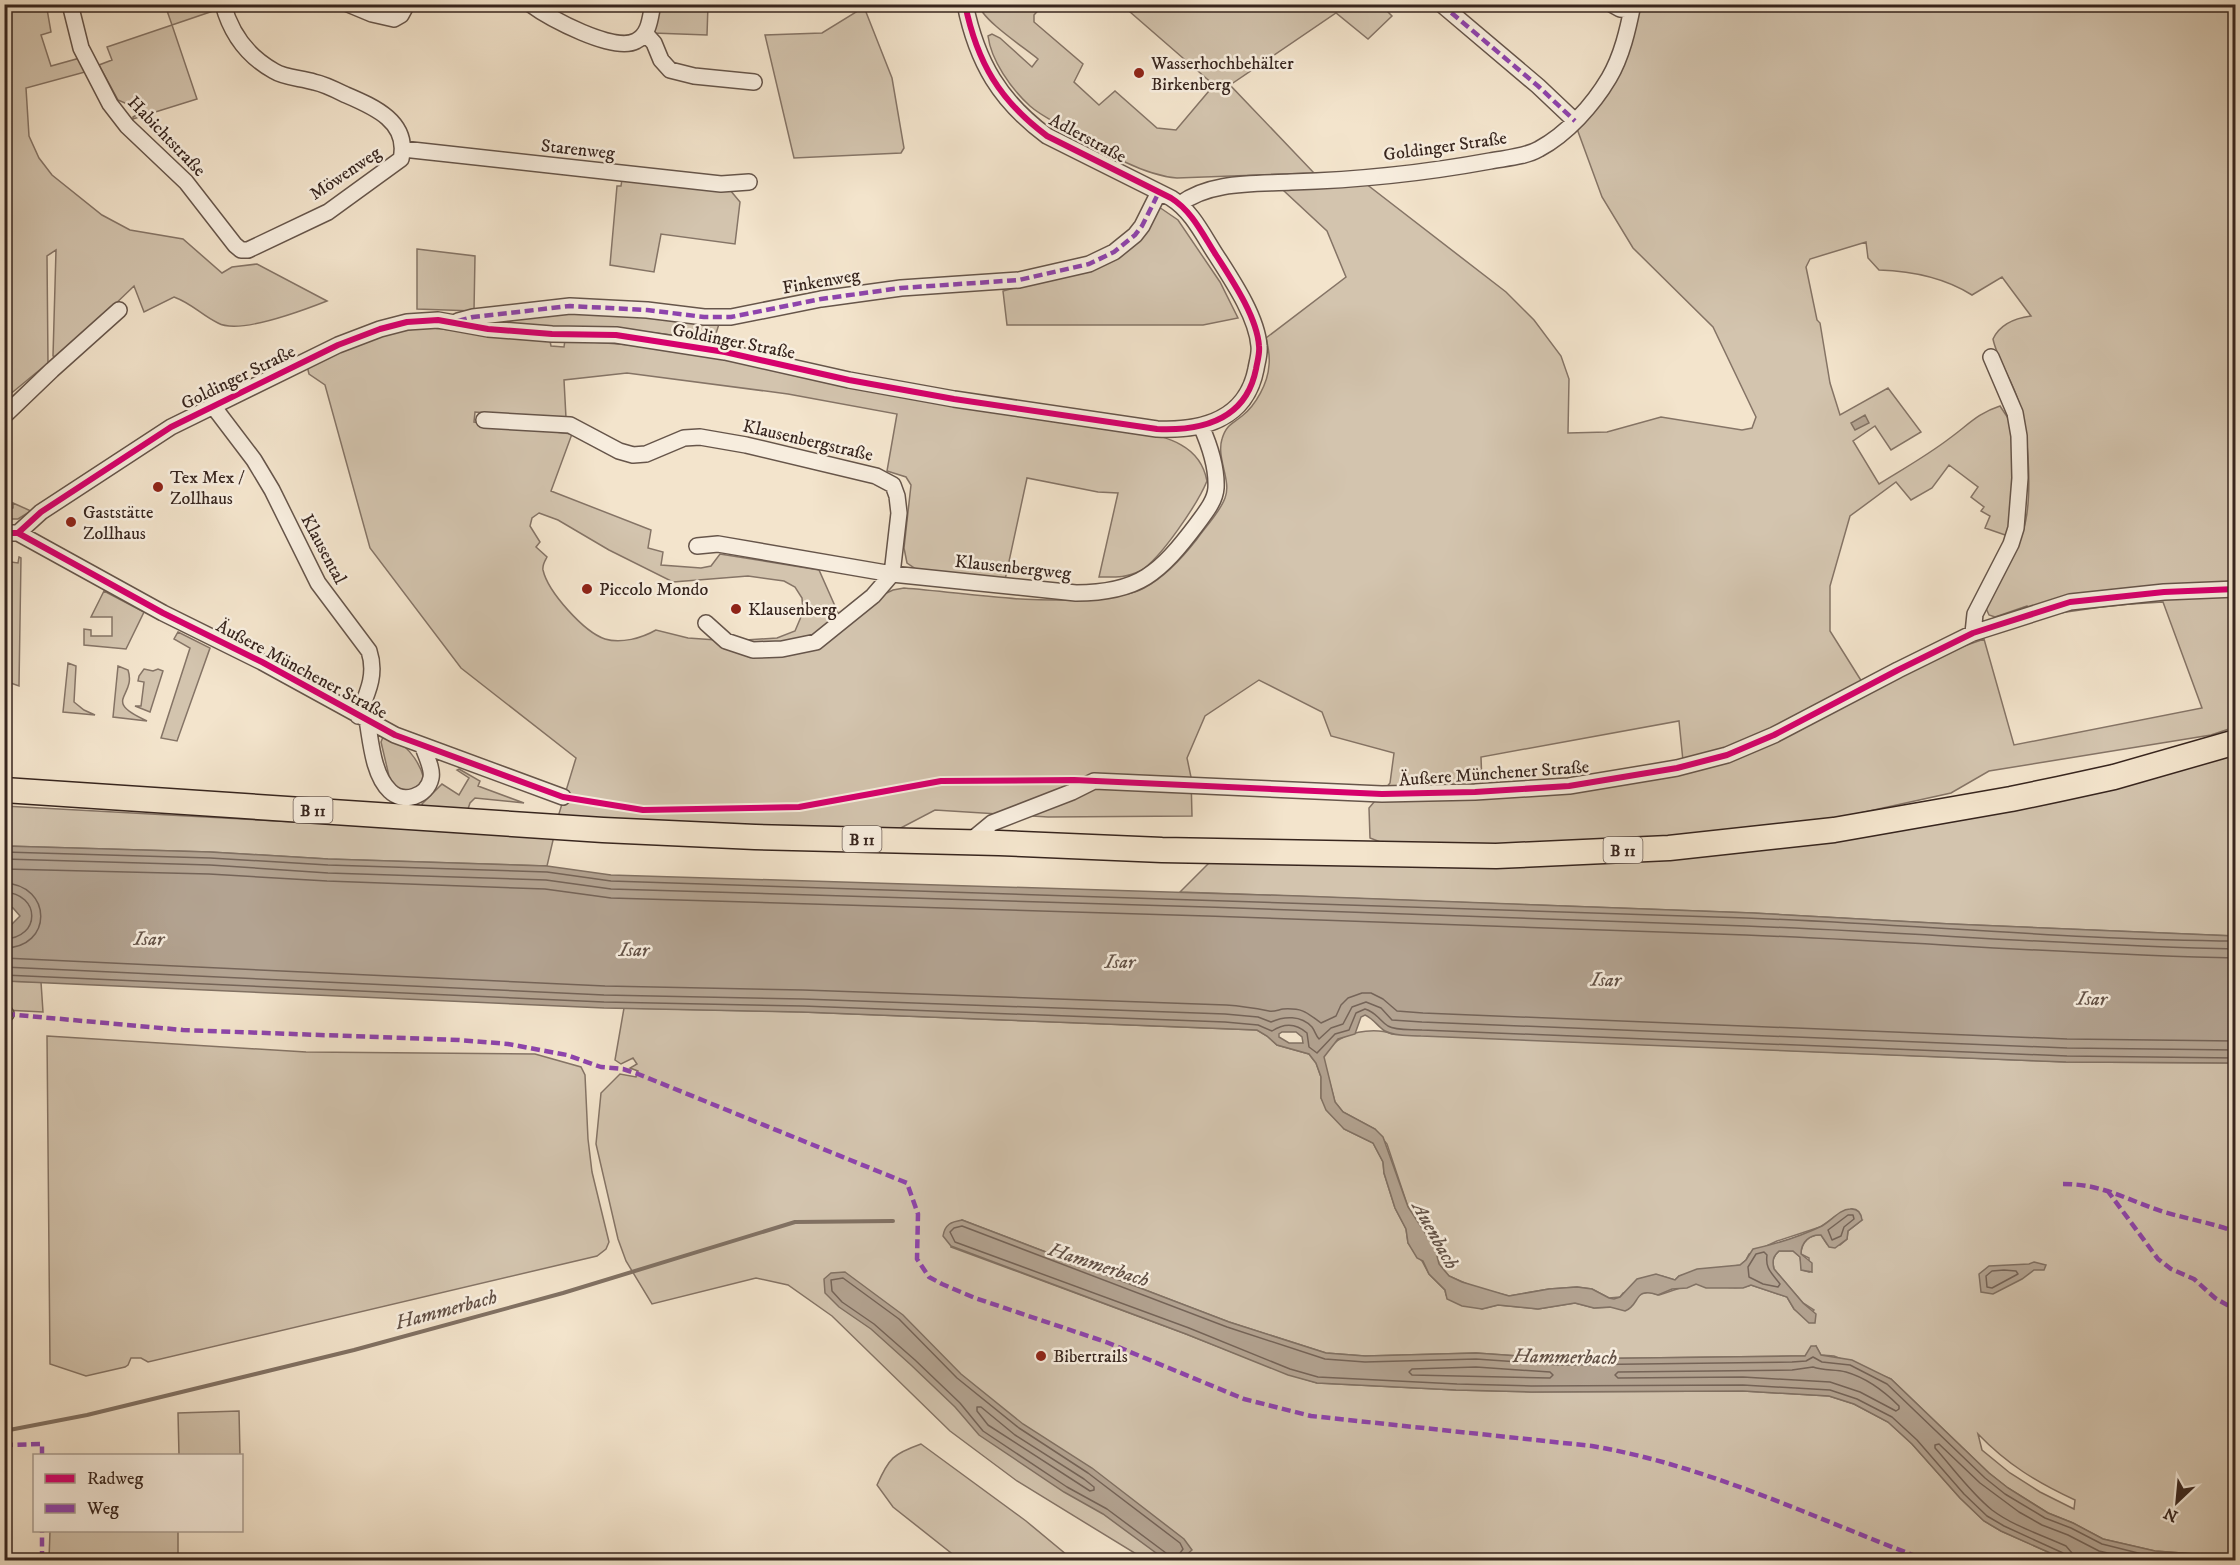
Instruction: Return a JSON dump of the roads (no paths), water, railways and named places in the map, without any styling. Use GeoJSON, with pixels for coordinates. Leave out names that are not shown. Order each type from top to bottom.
{"type":"FeatureCollection","features":[{"type":"Feature","properties":{"kind":"main road","name":"B 11"},"geometry":{"type":"LineString","coordinates":[[4,790],[603,830],[755,837],[969,842],[1162,850],[1496,856],[1669,848],[1833,830],[2011,800],[2114,777],[2235,742]]}},
{"type":"Feature","properties":{"kind":"street","name":"Habichtstraße"},"geometry":{"type":"LineString","coordinates":[[70,4],[81,48],[110,104],[127,126],[186,182],[241,250]]}},
{"type":"Feature","properties":{"kind":"street","name":"Möwenweg"},"geometry":{"type":"LineString","coordinates":[[223,4],[228,22],[238,41],[256,60],[277,73],[317,82],[373,107],[392,120],[403,140],[401,159],[328,212],[248,250],[241,250]]}},
{"type":"Feature","properties":{"kind":"street"},"geometry":{"type":"LineString","coordinates":[[348,4],[387,19],[397,19],[408,4]]}},
{"type":"Feature","properties":{"kind":"street"},"geometry":{"type":"LineString","coordinates":[[530,4],[604,41],[618,45],[636,42],[648,30],[653,4]]}},
{"type":"Feature","properties":{"kind":"street","name":"Adlerstraße"},"geometry":{"type":"LineString","coordinates":[[965,4],[981,59],[1001,94],[1032,125],[1047,136],[1159,192]]}},
{"type":"Feature","properties":{"kind":"street"},"geometry":{"type":"LineString","coordinates":[[1442,4],[1538,86],[1575,121]]}},
{"type":"Feature","properties":{"kind":"street"},"geometry":{"type":"LineString","coordinates":[[1611,4],[1620,9],[1632,7]]}},
{"type":"Feature","properties":{"kind":"street","name":"Goldinger Straße"},"geometry":{"type":"LineString","coordinates":[[1180,204],[1198,193],[1230,186],[1324,181],[1434,170],[1537,151],[1575,121],[1609,79],[1618,60],[1632,7]]}},
{"type":"Feature","properties":{"kind":"street"},"geometry":{"type":"LineString","coordinates":[[645,33],[654,43],[661,60],[670,70],[694,76],[754,82]]}},
{"type":"Feature","properties":{"kind":"street","name":"Starenweg"},"geometry":{"type":"LineString","coordinates":[[403,149],[710,183],[749,182]]}},
{"type":"Feature","properties":{"kind":"street","name":"Goldinger Straße"},"geometry":{"type":"LineString","coordinates":[[11,533],[171,427],[338,345],[380,328],[407,322],[438,320],[488,329],[552,334],[616,335],[725,352],[849,380],[1001,407],[1157,429],[1201,426],[1230,413],[1241,403],[1253,381],[1259,345],[1250,318],[1234,285],[1193,219],[1180,204],[1159,192]]}},
{"type":"Feature","properties":{"kind":"street","name":"Finkenweg"},"geometry":{"type":"LineString","coordinates":[[455,322],[473,317],[570,306],[647,310],[704,317],[731,317],[821,299],[901,288],[1019,280],[1089,264],[1114,252],[1135,235],[1142,226],[1159,192]]}},
{"type":"Feature","properties":{"kind":"street"},"geometry":{"type":"LineString","coordinates":[[4,416],[119,310]]}},
{"type":"Feature","properties":{"kind":"street"},"geometry":{"type":"LineString","coordinates":[[1973,633],[1975,614],[2011,544],[2016,528],[2020,477],[2019,436],[2014,413],[1991,357]]}},
{"type":"Feature","properties":{"kind":"street","name":"Klausental"},"geometry":{"type":"LineString","coordinates":[[213,406],[254,460],[272,490],[318,583],[369,651],[373,665],[372,680],[363,718]]}},
{"type":"Feature","properties":{"kind":"street","name":"Klausenbergstraße"},"geometry":{"type":"LineString","coordinates":[[484,420],[570,425],[619,451],[633,455],[646,454],[684,438],[700,437],[746,445],[876,476],[893,485],[897,496],[899,513],[892,574]]}},
{"type":"Feature","properties":{"kind":"street","name":"Klausenbergweg"},"geometry":{"type":"LineString","coordinates":[[697,546],[718,544],[892,574],[1076,593],[1118,590],[1137,583],[1159,569],[1183,542],[1214,497],[1216,488],[1209,447],[1201,426]]}},
{"type":"Feature","properties":{"kind":"street","name":"Äußere Münchener Straße"},"geometry":{"type":"LineString","coordinates":[[11,533],[262,662],[363,718],[423,747],[563,797]]}},
{"type":"Feature","properties":{"kind":"street"},"geometry":{"type":"LineString","coordinates":[[706,623],[726,641],[753,650],[782,649],[816,642],[873,596],[892,574]]}},
{"type":"Feature","properties":{"kind":"street","name":"Äußere Münchener Straße"},"geometry":{"type":"LineString","coordinates":[[969,842],[992,824],[1094,781],[1382,794],[1475,792],[1569,786],[1677,768],[1727,754],[1774,735],[1888,674],[1973,633],[2070,602],[2164,592],[2235,589]]}},
{"type":"Feature","properties":{"kind":"street"},"geometry":{"type":"LineString","coordinates":[[363,718],[383,782],[397,797],[412,797],[421,794],[428,787],[431,777],[423,747]]}},
{"type":"Feature","properties":{"kind":"water"},"geometry":{"type":"Polygon","coordinates":[[[1865,415],[1869,423],[1855,430],[1851,423],[1865,415]]]}},
{"type":"Feature","properties":{"kind":"water","name":"Isar"},"geometry":{"type":"Polygon","coordinates":[[[5,846],[547,866],[611,875],[1300,896],[1753,913],[2235,936],[2235,1063],[2066,1062],[1403,1035],[1385,1031],[1365,1015],[1361,1017],[1355,1034],[1338,1039],[1324,1057],[1335,1102],[1343,1112],[1375,1129],[1383,1137],[1408,1207],[1435,1248],[1439,1264],[1449,1276],[1462,1282],[1509,1296],[1577,1287],[1592,1289],[1614,1299],[1620,1297],[1637,1279],[1656,1274],[1675,1280],[1697,1269],[1740,1265],[1753,1249],[1814,1230],[1846,1210],[1857,1210],[1862,1217],[1862,1220],[1848,1231],[1847,1239],[1835,1248],[1829,1247],[1821,1235],[1807,1240],[1801,1254],[1812,1263],[1812,1272],[1801,1270],[1800,1257],[1793,1251],[1779,1251],[1774,1257],[1774,1269],[1803,1303],[1816,1314],[1815,1323],[1809,1323],[1794,1309],[1787,1297],[1751,1285],[1743,1288],[1706,1288],[1696,1284],[1687,1288],[1672,1289],[1658,1295],[1645,1293],[1625,1311],[1610,1307],[1594,1308],[1575,1303],[1538,1309],[1498,1305],[1482,1309],[1462,1306],[1447,1299],[1445,1290],[1429,1274],[1423,1261],[1417,1258],[1408,1243],[1406,1229],[1395,1208],[1384,1173],[1383,1162],[1373,1143],[1344,1129],[1326,1110],[1321,1098],[1321,1077],[1316,1063],[1309,1054],[1277,1045],[1257,1030],[802,1012],[604,1008],[5,981],[5,926],[12,924],[20,916],[13,908],[5,905],[5,846]],[[1282,1032],[1279,1037],[1289,1043],[1303,1043],[1302,1037],[1296,1032],[1282,1032]]]}},
{"type":"Feature","properties":{"kind":"water"},"geometry":{"type":"Polygon","coordinates":[[[962,1220],[1229,1322],[1326,1353],[1365,1356],[1476,1353],[1560,1359],[1805,1356],[1811,1346],[1816,1346],[1821,1355],[1852,1360],[1891,1379],[1989,1473],[2048,1513],[2103,1539],[2155,1551],[2235,1557],[2235,1560],[2066,1560],[1984,1521],[1960,1498],[1912,1444],[1888,1422],[1854,1404],[1829,1396],[1743,1391],[1531,1392],[1317,1383],[1288,1375],[1186,1334],[951,1246],[943,1236],[945,1229],[952,1223],[962,1220]]]}},
{"type":"Feature","properties":{"kind":"water"},"geometry":{"type":"Polygon","coordinates":[[[2034,1262],[2046,1265],[2044,1270],[2034,1270],[1993,1294],[1981,1292],[1979,1274],[1989,1266],[2034,1262]]]}},
{"type":"Feature","properties":{"kind":"water"},"geometry":{"type":"Polygon","coordinates":[[[845,1272],[903,1315],[961,1374],[1023,1424],[1092,1468],[1184,1539],[1192,1550],[1181,1560],[1163,1558],[1103,1514],[1064,1492],[979,1435],[955,1407],[911,1365],[871,1329],[839,1307],[825,1293],[824,1279],[831,1273],[845,1272]]]}},
{"type":"Feature","properties":{"kind":"waterway","name":"Hammerbach"},"geometry":{"type":"LineString","coordinates":[[4,1431],[87,1415],[354,1350],[563,1293],[795,1222],[893,1221]]}},
{"type":"Feature","properties":{"kind":"place","name":"Wasserhochbehälter Birkenberg"},"geometry":{"type":"Point","coordinates":[1139,73]}},
{"type":"Feature","properties":{"kind":"place","name":"Tex Mex / Zollhaus"},"geometry":{"type":"Point","coordinates":[158,487]}},
{"type":"Feature","properties":{"kind":"place","name":"Gaststätte Zollhaus"},"geometry":{"type":"Point","coordinates":[71,522]}},
{"type":"Feature","properties":{"kind":"place","name":"Piccolo Mondo"},"geometry":{"type":"Point","coordinates":[587,589]}},
{"type":"Feature","properties":{"kind":"place","name":"Klausenberg"},"geometry":{"type":"Point","coordinates":[736,609]}},
{"type":"Feature","properties":{"kind":"place","name":"Bibertrails"},"geometry":{"type":"Point","coordinates":[1041,1356]}},
{"type":"Feature","properties":{"kind":"water label","name":"Auenbach"},"geometry":{"type":"Point","coordinates":[1436,1235]}}]}
